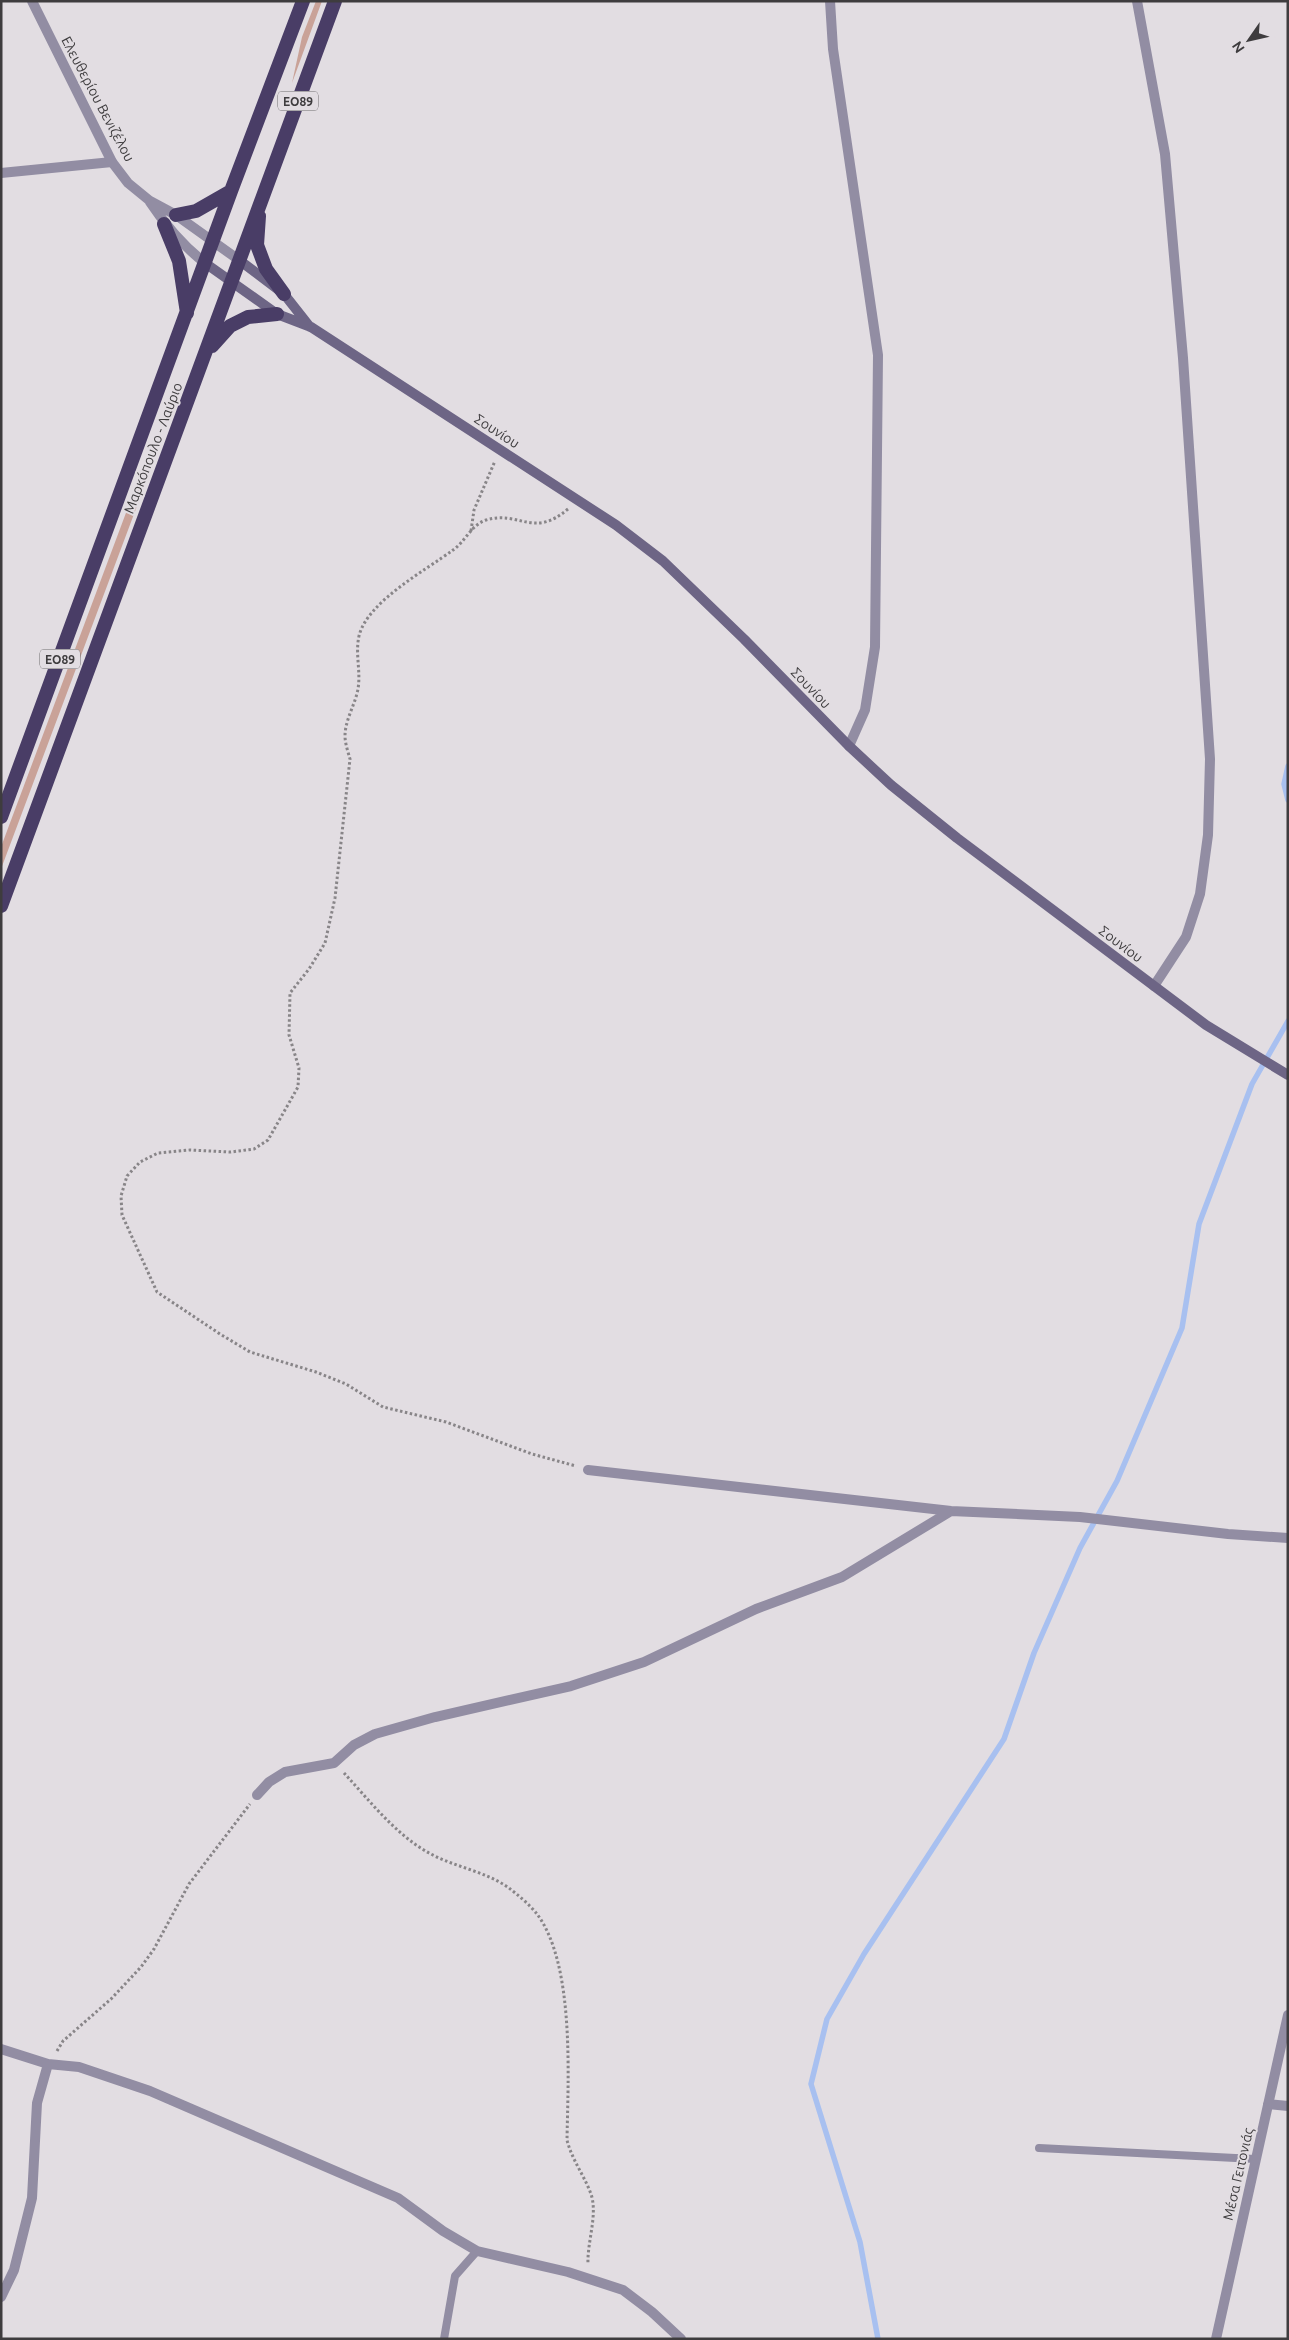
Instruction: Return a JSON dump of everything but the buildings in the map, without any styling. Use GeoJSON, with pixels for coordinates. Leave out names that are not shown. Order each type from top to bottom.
{"type":"FeatureCollection","features":[{"type":"Feature","properties":{"kind":"highway","name":"Μαρκόπουλο - Λαύριο"},"geometry":{"type":"LineString","coordinates":[[1,817],[187,314],[230,191],[303,1]]}},
{"type":"Feature","properties":{"kind":"highway","name":"Μαρκόπουλο - Λαύριο"},"geometry":{"type":"LineString","coordinates":[[1,906],[334,1]]}},
{"type":"Feature","properties":{"kind":"highway"},"geometry":{"type":"LineString","coordinates":[[176,214],[196,211],[230,191]]}},
{"type":"Feature","properties":{"kind":"highway"},"geometry":{"type":"LineString","coordinates":[[260,200],[257,245],[266,269],[284,294]]}},
{"type":"Feature","properties":{"kind":"highway"},"geometry":{"type":"LineString","coordinates":[[164,224],[179,261],[187,314]]}},
{"type":"Feature","properties":{"kind":"highway"},"geometry":{"type":"LineString","coordinates":[[204,357],[217,339],[230,326],[248,317],[277,314]]}},
{"type":"Feature","properties":{"kind":"main road","name":"Σουνίου"},"geometry":{"type":"LineString","coordinates":[[239,260],[284,294],[311,327]]}},
{"type":"Feature","properties":{"kind":"main road","name":"Σουνίου"},"geometry":{"type":"LineString","coordinates":[[205,263],[277,314],[311,327],[579,500],[663,561],[744,639],[849,746],[891,785],[958,838],[1206,1025],[1285,1073]]}},
{"type":"Feature","properties":{"kind":"street","name":"Ελευθερίου Βενιζέλου"},"geometry":{"type":"LineString","coordinates":[[32,1],[112,162],[128,183],[150,201]]}},
{"type":"Feature","properties":{"kind":"street"},"geometry":{"type":"LineString","coordinates":[[830,1],[833,49],[878,355],[875,647],[865,710],[849,746]]}},
{"type":"Feature","properties":{"kind":"street"},"geometry":{"type":"LineString","coordinates":[[1137,1],[1165,154],[1183,358],[1210,759],[1208,835],[1200,894],[1186,937],[1154,986]]}},
{"type":"Feature","properties":{"kind":"street"},"geometry":{"type":"LineString","coordinates":[[1,173],[112,162]]}},
{"type":"Feature","properties":{"kind":"street"},"geometry":{"type":"LineString","coordinates":[[150,201],[164,224],[183,246],[205,263]]}},
{"type":"Feature","properties":{"kind":"street","name":"Σουνίου"},"geometry":{"type":"LineString","coordinates":[[150,201],[176,214],[239,260]]}},
{"type":"Feature","properties":{"kind":"street"},"geometry":{"type":"LineString","coordinates":[[588,1470],[951,1511],[1080,1517],[1228,1534],[1288,1538]]}},
{"type":"Feature","properties":{"kind":"street"},"geometry":{"type":"LineString","coordinates":[[257,1796],[269,1782],[285,1772],[334,1763],[354,1745],[375,1734],[435,1717],[570,1686],[644,1662],[756,1609],[842,1577],[951,1511]]}},
{"type":"Feature","properties":{"kind":"street","name":"Μέσα Γειτονιάς"},"geometry":{"type":"LineString","coordinates":[[1216,2339],[1288,2015]]}},
{"type":"Feature","properties":{"kind":"street"},"geometry":{"type":"LineString","coordinates":[[1,2050],[48,2064],[79,2068],[150,2091],[398,2198],[443,2231],[477,2250],[594,2279],[623,2290],[652,2312],[681,2339]]}},
{"type":"Feature","properties":{"kind":"street"},"geometry":{"type":"LineString","coordinates":[[1,2297],[14,2270],[32,2198],[37,2104],[48,2064]]}},
{"type":"Feature","properties":{"kind":"street"},"geometry":{"type":"LineString","coordinates":[[1268,2104],[1288,2106]]}},
{"type":"Feature","properties":{"kind":"lane"},"geometry":{"type":"LineString","coordinates":[[1039,2148],[1255,2159]]}},
{"type":"Feature","properties":{"kind":"lane"},"geometry":{"type":"LineString","coordinates":[[444,2339],[456,2276],[477,2250]]}},
{"type":"Feature","properties":{"kind":"path"},"geometry":{"type":"LineString","coordinates":[[470,532],[474,510],[500,450]]}},
{"type":"Feature","properties":{"kind":"path"},"geometry":{"type":"LineString","coordinates":[[579,500],[556,519],[540,524],[499,518],[486,520],[476,525],[462,544],[379,604],[367,618],[359,634],[356,654],[358,689],[345,737],[350,759],[335,898],[325,943],[309,969],[290,992],[289,1035],[299,1068],[298,1086],[268,1140],[254,1149],[231,1152],[190,1150],[158,1153],[140,1162],[127,1176],[121,1196],[122,1215],[157,1292],[250,1352],[316,1372],[346,1384],[383,1407],[446,1422],[532,1454],[588,1470]]}},
{"type":"Feature","properties":{"kind":"path"},"geometry":{"type":"LineString","coordinates":[[334,1763],[403,1834],[429,1853],[469,1868],[508,1888],[536,1914],[551,1941],[561,1981],[568,2037],[567,2140],[571,2156],[590,2194],[593,2206],[588,2263],[594,2279]]}},
{"type":"Feature","properties":{"kind":"path"},"geometry":{"type":"LineString","coordinates":[[48,2064],[64,2041],[111,1999],[141,1967],[154,1949],[189,1884],[257,1796]]}},
{"type":"Feature","properties":{"kind":"shaded area"},"geometry":{"type":"Polygon","coordinates":[[[316,1],[322,1],[292,83],[302,37],[316,1]]]}},
{"type":"Feature","properties":{"kind":"shaded area"},"geometry":{"type":"Polygon","coordinates":[[[145,462],[140,498],[1,869],[1,847],[145,462]]]}},
{"type":"Feature","properties":{"kind":"waterway"},"geometry":{"type":"LineString","coordinates":[[1288,766],[1284,784],[1288,800]]}},
{"type":"Feature","properties":{"kind":"waterway"},"geometry":{"type":"LineString","coordinates":[[878,2339],[860,2242],[811,2084],[827,2019],[864,1954],[1004,1739],[1034,1653],[1080,1548],[1117,1481],[1182,1328],[1199,1224],[1252,1084],[1288,1021]]}}]}
